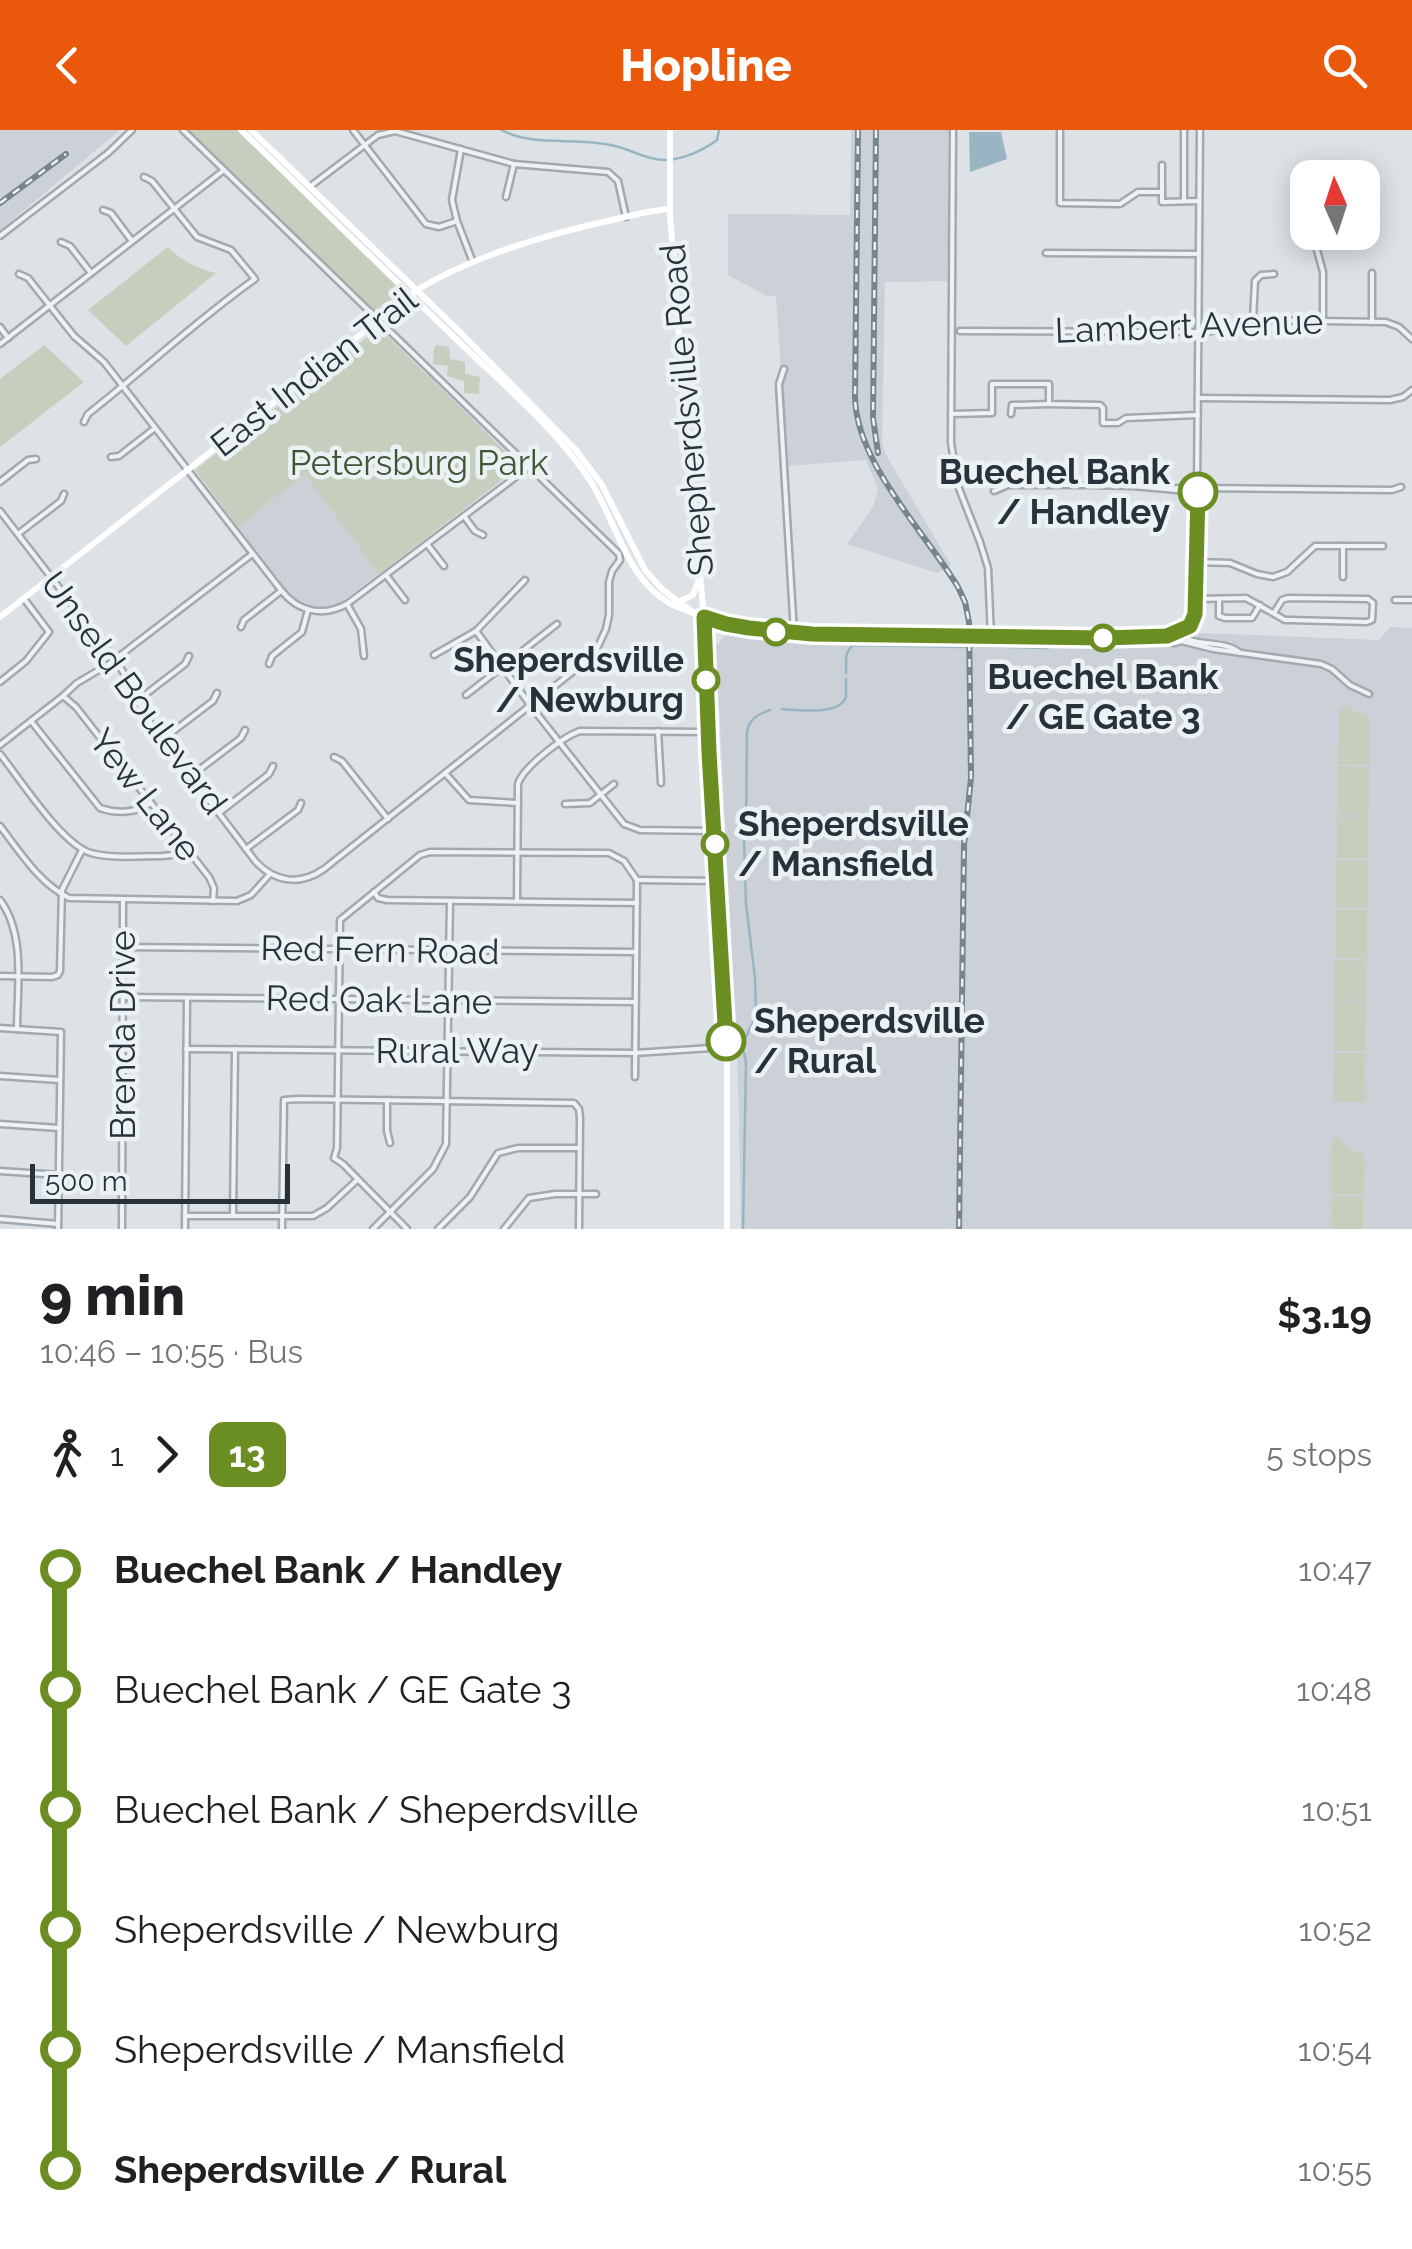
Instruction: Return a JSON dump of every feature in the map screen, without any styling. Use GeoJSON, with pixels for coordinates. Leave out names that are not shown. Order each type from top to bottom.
{"type":"FeatureCollection","features":[{"type":"Feature","properties":{"kind":"main road"},"geometry":{"type":"LineString","coordinates":[[241,130],[576,450],[603,486],[645,570],[655,583],[694,613]]}},
{"type":"Feature","properties":{"kind":"main road"},"geometry":{"type":"LineString","coordinates":[[251,130],[306,188]]}},
{"type":"Feature","properties":{"kind":"main road","name":"Shepherdsville Road"},"geometry":{"type":"LineString","coordinates":[[670,130],[670,210],[704,617],[726,1047],[727,1229]]}},
{"type":"Feature","properties":{"kind":"main road","name":"East Indian Trail"},"geometry":{"type":"LineString","coordinates":[[0,617],[414,292],[474,263],[564,230],[670,210]]}},
{"type":"Feature","properties":{"kind":"main road"},"geometry":{"type":"LineString","coordinates":[[414,292],[576,460],[598,492],[635,568],[648,586],[669,602],[704,617]]}},
{"type":"Feature","properties":{"kind":"main road"},"geometry":{"type":"LineString","coordinates":[[678,601],[693,595],[700,572]]}},
{"type":"Feature","properties":{"kind":"street"},"geometry":{"type":"LineString","coordinates":[[0,236],[108,154],[132,130]]}},
{"type":"Feature","properties":{"kind":"street"},"geometry":{"type":"LineString","coordinates":[[0,826],[44,881],[62,895],[76,899],[236,901],[246,898],[270,874],[303,880],[314,876],[590,658],[608,622],[610,576],[620,557],[183,130]]}},
{"type":"Feature","properties":{"kind":"street"},"geometry":{"type":"LineString","coordinates":[[353,130],[426,224],[438,228],[457,220]]}},
{"type":"Feature","properties":{"kind":"street"},"geometry":{"type":"LineString","coordinates":[[953,130],[951,414],[955,472],[988,568],[991,636]]}},
{"type":"Feature","properties":{"kind":"street"},"geometry":{"type":"LineString","coordinates":[[1060,130],[1060,203],[1120,204],[1138,192],[1162,192]]}},
{"type":"Feature","properties":{"kind":"street"},"geometry":{"type":"LineString","coordinates":[[1184,130],[1184,201]]}},
{"type":"Feature","properties":{"kind":"street"},"geometry":{"type":"LineString","coordinates":[[1149,637],[1180,641],[1195,614],[1200,130]]}},
{"type":"Feature","properties":{"kind":"street"},"geometry":{"type":"LineString","coordinates":[[306,188],[378,135],[391,131],[514,164],[612,174],[619,184],[626,216]]}},
{"type":"Feature","properties":{"kind":"street"},"geometry":{"type":"LineString","coordinates":[[460,149],[452,195],[474,263]]}},
{"type":"Feature","properties":{"kind":"street"},"geometry":{"type":"LineString","coordinates":[[506,198],[514,164]]}},
{"type":"Feature","properties":{"kind":"street"},"geometry":{"type":"LineString","coordinates":[[1162,165],[1162,202],[1199,201]]}},
{"type":"Feature","properties":{"kind":"street"},"geometry":{"type":"LineString","coordinates":[[0,344],[224,170]]}},
{"type":"Feature","properties":{"kind":"street"},"geometry":{"type":"LineString","coordinates":[[84,422],[88,414],[164,349],[255,279],[231,250],[197,237],[152,181],[144,177]]}},
{"type":"Feature","properties":{"kind":"street"},"geometry":{"type":"LineString","coordinates":[[103,210],[111,213],[132,240]]}},
{"type":"Feature","properties":{"kind":"street"},"geometry":{"type":"LineString","coordinates":[[61,242],[70,246],[91,273]]}},
{"type":"Feature","properties":{"kind":"street"},"geometry":{"type":"LineString","coordinates":[[1317,250],[1323,277],[1323,321]]}},
{"type":"Feature","properties":{"kind":"street"},"geometry":{"type":"LineString","coordinates":[[1046,252],[1198,254]]}},
{"type":"Feature","properties":{"kind":"street"},"geometry":{"type":"LineString","coordinates":[[1372,273],[1372,322]]}},
{"type":"Feature","properties":{"kind":"street"},"geometry":{"type":"LineString","coordinates":[[19,274],[28,278],[74,336],[99,356],[281,590],[308,610],[328,611],[347,604],[530,466]]}},
{"type":"Feature","properties":{"kind":"street"},"geometry":{"type":"LineString","coordinates":[[1253,320],[1254,281],[1261,275],[1274,274]]}},
{"type":"Feature","properties":{"kind":"street","name":"Lambert Avenue"},"geometry":{"type":"LineString","coordinates":[[960,331],[1198,332],[1253,320],[1372,322],[1393,324],[1411,335]]}},
{"type":"Feature","properties":{"kind":"street"},"geometry":{"type":"LineString","coordinates":[[0,327],[8,338]]}},
{"type":"Feature","properties":{"kind":"street"},"geometry":{"type":"LineString","coordinates":[[784,369],[779,384],[794,633]]}},
{"type":"Feature","properties":{"kind":"street"},"geometry":{"type":"LineString","coordinates":[[951,414],[992,413],[992,384],[1049,384],[1049,404]]}},
{"type":"Feature","properties":{"kind":"street"},"geometry":{"type":"LineString","coordinates":[[1198,398],[1390,400],[1412,390]]}},
{"type":"Feature","properties":{"kind":"street"},"geometry":{"type":"LineString","coordinates":[[1011,414],[1012,405],[1049,404],[1100,405],[1103,423],[1115,424],[1126,418],[1198,415]]}},
{"type":"Feature","properties":{"kind":"street"},"geometry":{"type":"LineString","coordinates":[[111,457],[119,456],[156,428]]}},
{"type":"Feature","properties":{"kind":"street"},"geometry":{"type":"LineString","coordinates":[[0,482],[30,459],[36,459]]}},
{"type":"Feature","properties":{"kind":"street"},"geometry":{"type":"LineString","coordinates":[[994,491],[1008,485],[1164,490],[1392,490],[1401,486]]}},
{"type":"Feature","properties":{"kind":"street"},"geometry":{"type":"LineString","coordinates":[[18,534],[64,494]]}},
{"type":"Feature","properties":{"kind":"street","name":"Unseld Boulevard"},"geometry":{"type":"LineString","coordinates":[[0,510],[115,659],[163,740],[246,849],[270,874]]}},
{"type":"Feature","properties":{"kind":"street"},"geometry":{"type":"LineString","coordinates":[[464,516],[484,536]]}},
{"type":"Feature","properties":{"kind":"street"},"geometry":{"type":"LineString","coordinates":[[427,544],[444,566]]}},
{"type":"Feature","properties":{"kind":"street"},"geometry":{"type":"LineString","coordinates":[[1343,546],[1343,577]]}},
{"type":"Feature","properties":{"kind":"street"},"geometry":{"type":"LineString","coordinates":[[1197,562],[1230,563],[1273,577],[1288,572],[1312,547],[1383,546]]}},
{"type":"Feature","properties":{"kind":"street"},"geometry":{"type":"LineString","coordinates":[[0,745],[252,553]]}},
{"type":"Feature","properties":{"kind":"street"},"geometry":{"type":"LineString","coordinates":[[386,575],[405,600]]}},
{"type":"Feature","properties":{"kind":"street"},"geometry":{"type":"LineString","coordinates":[[434,655],[476,631],[525,580]]}},
{"type":"Feature","properties":{"kind":"street"},"geometry":{"type":"LineString","coordinates":[[241,628],[244,620],[281,590]]}},
{"type":"Feature","properties":{"kind":"street"},"geometry":{"type":"LineString","coordinates":[[0,682],[26,661],[48,632],[24,598]]}},
{"type":"Feature","properties":{"kind":"street"},"geometry":{"type":"LineString","coordinates":[[1219,598],[1219,616],[1225,618],[1252,618],[1260,605]]}},
{"type":"Feature","properties":{"kind":"street"},"geometry":{"type":"LineString","coordinates":[[1196,599],[1246,598],[1274,613],[1290,620],[1367,622],[1372,620],[1374,607],[1368,599],[1288,598],[1282,600],[1274,613]]}},
{"type":"Feature","properties":{"kind":"street"},"geometry":{"type":"LineString","coordinates":[[1396,600],[1412,600]]}},
{"type":"Feature","properties":{"kind":"street"},"geometry":{"type":"LineString","coordinates":[[347,604],[361,629],[364,656]]}},
{"type":"Feature","properties":{"kind":"street"},"geometry":{"type":"LineString","coordinates":[[269,664],[272,656],[302,632],[308,610]]}},
{"type":"Feature","properties":{"kind":"street"},"geometry":{"type":"LineString","coordinates":[[704,617],[732,626],[794,633],[1149,637],[1188,629]]}},
{"type":"Feature","properties":{"kind":"street"},"geometry":{"type":"LineString","coordinates":[[466,695],[556,624]]}},
{"type":"Feature","properties":{"kind":"street"},"geometry":{"type":"LineString","coordinates":[[1188,629],[1189,640],[1234,648],[1240,653]]}},
{"type":"Feature","properties":{"kind":"street"},"geometry":{"type":"LineString","coordinates":[[476,631],[622,822],[632,829],[714,831]]}},
{"type":"Feature","properties":{"kind":"street"},"geometry":{"type":"LineString","coordinates":[[1167,636],[1197,646],[1320,664],[1368,694]]}},
{"type":"Feature","properties":{"kind":"street"},"geometry":{"type":"LineString","coordinates":[[137,700],[185,664],[189,656]]}},
{"type":"Feature","properties":{"kind":"street"},"geometry":{"type":"LineString","coordinates":[[163,740],[213,701],[217,693]]}},
{"type":"Feature","properties":{"kind":"street","name":"Yew Lane"},"geometry":{"type":"LineString","coordinates":[[63,696],[76,707],[211,880],[213,901]]}},
{"type":"Feature","properties":{"kind":"street"},"geometry":{"type":"LineString","coordinates":[[30,721],[100,808],[134,811],[151,802]]}},
{"type":"Feature","properties":{"kind":"street"},"geometry":{"type":"LineString","coordinates":[[191,776],[242,738],[245,730]]}},
{"type":"Feature","properties":{"kind":"street"},"geometry":{"type":"LineString","coordinates":[[517,901],[522,773],[580,731],[708,732]]}},
{"type":"Feature","properties":{"kind":"street"},"geometry":{"type":"LineString","coordinates":[[658,731],[661,783]]}},
{"type":"Feature","properties":{"kind":"street"},"geometry":{"type":"LineString","coordinates":[[0,754],[68,840],[82,850],[105,855],[163,856],[186,847]]}},
{"type":"Feature","properties":{"kind":"street"},"geometry":{"type":"LineString","coordinates":[[334,758],[342,760],[388,818]]}},
{"type":"Feature","properties":{"kind":"street"},"geometry":{"type":"LineString","coordinates":[[218,813],[269,774],[273,766]]}},
{"type":"Feature","properties":{"kind":"street"},"geometry":{"type":"LineString","coordinates":[[445,773],[468,800],[518,803]]}},
{"type":"Feature","properties":{"kind":"street"},"geometry":{"type":"LineString","coordinates":[[565,804],[588,804],[614,784]]}},
{"type":"Feature","properties":{"kind":"street"},"geometry":{"type":"LineString","coordinates":[[246,849],[298,810],[301,803]]}},
{"type":"Feature","properties":{"kind":"street"},"geometry":{"type":"LineString","coordinates":[[0,976],[58,975],[62,890],[82,850]]}},
{"type":"Feature","properties":{"kind":"street"},"geometry":{"type":"LineString","coordinates":[[407,1229],[334,1158],[338,949],[340,920],[423,854],[612,854],[624,861],[636,880],[634,1077]]}},
{"type":"Feature","properties":{"kind":"street"},"geometry":{"type":"LineString","coordinates":[[636,880],[717,880]]}},
{"type":"Feature","properties":{"kind":"street"},"geometry":{"type":"LineString","coordinates":[[374,892],[378,898],[387,900],[636,902]]}},
{"type":"Feature","properties":{"kind":"street"},"geometry":{"type":"LineString","coordinates":[[0,900],[15,926],[17,1029]]}},
{"type":"Feature","properties":{"kind":"street","name":"Brenda Drive"},"geometry":{"type":"LineString","coordinates":[[122,1229],[124,900]]}},
{"type":"Feature","properties":{"kind":"street"},"geometry":{"type":"LineString","coordinates":[[373,1229],[433,1169],[443,1154],[448,1134],[450,901]]}},
{"type":"Feature","properties":{"kind":"street","name":"Red Fern Road"},"geometry":{"type":"LineString","coordinates":[[123,947],[636,952]]}},
{"type":"Feature","properties":{"kind":"street","name":"Red Oak Lane"},"geometry":{"type":"LineString","coordinates":[[123,997],[636,1002]]}},
{"type":"Feature","properties":{"kind":"street"},"geometry":{"type":"LineString","coordinates":[[185,1229],[186,998]]}},
{"type":"Feature","properties":{"kind":"street"},"geometry":{"type":"LineString","coordinates":[[0,1028],[60,1031],[58,1226],[0,1219]]}},
{"type":"Feature","properties":{"kind":"street","name":"Rural Way"},"geometry":{"type":"LineString","coordinates":[[186,1048],[635,1052],[726,1047]]}},
{"type":"Feature","properties":{"kind":"street"},"geometry":{"type":"LineString","coordinates":[[233,1216],[234,1049]]}},
{"type":"Feature","properties":{"kind":"street"},"geometry":{"type":"LineString","coordinates":[[0,1076],[59,1080]]}},
{"type":"Feature","properties":{"kind":"street"},"geometry":{"type":"LineString","coordinates":[[282,1229],[284,1100],[564,1102],[577,1106],[579,1229]]}},
{"type":"Feature","properties":{"kind":"street"},"geometry":{"type":"LineString","coordinates":[[387,1100],[390,1143]]}},
{"type":"Feature","properties":{"kind":"street"},"geometry":{"type":"LineString","coordinates":[[0,1124],[59,1128]]}},
{"type":"Feature","properties":{"kind":"street"},"geometry":{"type":"LineString","coordinates":[[438,1229],[470,1197],[498,1153],[518,1148],[580,1148]]}},
{"type":"Feature","properties":{"kind":"street"},"geometry":{"type":"LineString","coordinates":[[0,1172],[58,1176]]}},
{"type":"Feature","properties":{"kind":"street"},"geometry":{"type":"LineString","coordinates":[[185,1216],[317,1214],[358,1179]]}},
{"type":"Feature","properties":{"kind":"street"},"geometry":{"type":"LineString","coordinates":[[504,1229],[529,1198],[596,1194]]}},
{"type":"Feature","properties":{"kind":"shaded area"},"geometry":{"type":"Polygon","coordinates":[[[0,130],[120,130],[0,230],[0,130]]]}},
{"type":"Feature","properties":{"kind":"shaded area"},"geometry":{"type":"Polygon","coordinates":[[[851,130],[948,130],[948,281],[885,282],[882,443],[951,565],[937,573],[847,544],[873,507],[878,489],[866,460],[787,466],[776,296],[767,296],[728,275],[728,214],[850,215],[851,130]]]}},
{"type":"Feature","properties":{"kind":"shaded area","name":"Petersburg Park"},"geometry":{"type":"Polygon","coordinates":[[[428,375],[520,466],[336,606],[313,606],[295,598],[238,527],[428,375]]]}},
{"type":"Feature","properties":{"kind":"shaded area"},"geometry":{"type":"Polygon","coordinates":[[[1390,627],[1412,628],[1412,1229],[741,1229],[738,1081],[716,646],[729,631],[794,640],[1178,647],[1199,633],[1379,640],[1390,627]]]}},
{"type":"Feature","properties":{"kind":"green space"},"geometry":{"type":"Polygon","coordinates":[[[187,130],[238,130],[404,292],[402,297],[377,314],[187,130]]]}},
{"type":"Feature","properties":{"kind":"green space"},"geometry":{"type":"Polygon","coordinates":[[[168,247],[190,264],[216,273],[126,346],[88,310],[168,247]]]}},
{"type":"Feature","properties":{"kind":"green space","name":"Petersburg Park"},"geometry":{"type":"Polygon","coordinates":[[[379,328],[520,466],[379,574],[305,474],[238,527],[195,470],[379,328]]]}},
{"type":"Feature","properties":{"kind":"green space"},"geometry":{"type":"Polygon","coordinates":[[[44,345],[84,382],[0,447],[0,379],[44,345]]]}},
{"type":"Feature","properties":{"kind":"green space"},"geometry":{"type":"Polygon","coordinates":[[[437,345],[449,347],[450,359],[465,362],[465,374],[480,377],[479,394],[464,393],[464,381],[447,376],[448,366],[433,364],[437,345]]]}},
{"type":"Feature","properties":{"kind":"green space"},"geometry":{"type":"Polygon","coordinates":[[[1344,706],[1370,717],[1370,765],[1338,764],[1339,712],[1344,706]]]}},
{"type":"Feature","properties":{"kind":"green space"},"geometry":{"type":"Polygon","coordinates":[[[1338,766],[1369,767],[1369,815],[1337,815],[1338,766]]]}},
{"type":"Feature","properties":{"kind":"green space"},"geometry":{"type":"Polygon","coordinates":[[[1337,817],[1369,817],[1368,858],[1337,858],[1337,817]]]}},
{"type":"Feature","properties":{"kind":"green space"},"geometry":{"type":"Polygon","coordinates":[[[1336,860],[1368,860],[1368,908],[1336,908],[1336,860]]]}},
{"type":"Feature","properties":{"kind":"green space"},"geometry":{"type":"Polygon","coordinates":[[[1336,910],[1367,910],[1367,959],[1335,958],[1336,910]]]}},
{"type":"Feature","properties":{"kind":"green space"},"geometry":{"type":"Polygon","coordinates":[[[1335,960],[1367,961],[1366,1000],[1334,999],[1335,960]]]}},
{"type":"Feature","properties":{"kind":"green space"},"geometry":{"type":"Polygon","coordinates":[[[1334,1001],[1366,1001],[1365,1051],[1334,1051],[1334,1001]]]}},
{"type":"Feature","properties":{"kind":"green space"},"geometry":{"type":"Polygon","coordinates":[[[1334,1053],[1364,1053],[1365,1102],[1333,1102],[1334,1053]]]}},
{"type":"Feature","properties":{"kind":"green space"},"geometry":{"type":"Polygon","coordinates":[[[1334,1134],[1352,1151],[1363,1152],[1363,1194],[1332,1194],[1332,1145],[1342,1145],[1332,1143],[1334,1134]]]}},
{"type":"Feature","properties":{"kind":"green space"},"geometry":{"type":"Polygon","coordinates":[[[1332,1196],[1363,1196],[1363,1229],[1331,1229],[1332,1196]]]}},
{"type":"Feature","properties":{"kind":"water"},"geometry":{"type":"Polygon","coordinates":[[[969,132],[1001,132],[1007,159],[970,172],[969,132]]]}},
{"type":"Feature","properties":{"kind":"waterway"},"geometry":{"type":"LineString","coordinates":[[501,130],[528,139],[601,143],[667,160],[706,147],[717,140],[719,130]]}},
{"type":"Feature","properties":{"kind":"waterway"},"geometry":{"type":"LineString","coordinates":[[846,673],[847,654],[854,645],[967,647]]}},
{"type":"Feature","properties":{"kind":"waterway"},"geometry":{"type":"LineString","coordinates":[[972,646],[1048,648]]}},
{"type":"Feature","properties":{"kind":"waterway"},"geometry":{"type":"LineString","coordinates":[[782,709],[835,707],[846,697],[846,679]]}},
{"type":"Feature","properties":{"kind":"waterway"},"geometry":{"type":"LineString","coordinates":[[745,1039],[756,1015],[744,842],[747,732],[755,718],[770,710]]}},
{"type":"Feature","properties":{"kind":"waterway"},"geometry":{"type":"LineString","coordinates":[[743,1229],[744,1052]]}},
{"type":"Feature","properties":{"kind":"railway"},"geometry":{"type":"LineString","coordinates":[[858,130],[858,422],[879,472],[958,587],[969,622],[971,778],[964,845],[959,1229]]}},
{"type":"Feature","properties":{"kind":"railway"},"geometry":{"type":"LineString","coordinates":[[876,130],[873,418],[878,453]]}},
{"type":"Feature","properties":{"kind":"railway"},"geometry":{"type":"LineString","coordinates":[[0,203],[66,154]]}},
{"type":"Feature","properties":{"kind":"bus line","name":"13"},"geometry":{"type":"LineString","coordinates":[[726,1041],[704,617],[732,626],[794,633],[1167,636],[1190,626],[1195,614],[1198,492]]}},
{"type":"Feature","properties":{"kind":"place","name":"Buechel Bank / Handley"},"geometry":{"type":"Point","coordinates":[1198,492]}},
{"type":"Feature","properties":{"kind":"place","name":"Buechel Bank / GE Gate 3"},"geometry":{"type":"Point","coordinates":[1103,638]}},
{"type":"Feature","properties":{"kind":"place","name":"Sheperdsville / Newburg"},"geometry":{"type":"Point","coordinates":[706,680]}},
{"type":"Feature","properties":{"kind":"place","name":"Sheperdsville / Mansfield"},"geometry":{"type":"Point","coordinates":[715,844]}},
{"type":"Feature","properties":{"kind":"place","name":"Sheperdsville / Rural"},"geometry":{"type":"Point","coordinates":[726,1041]}}]}
